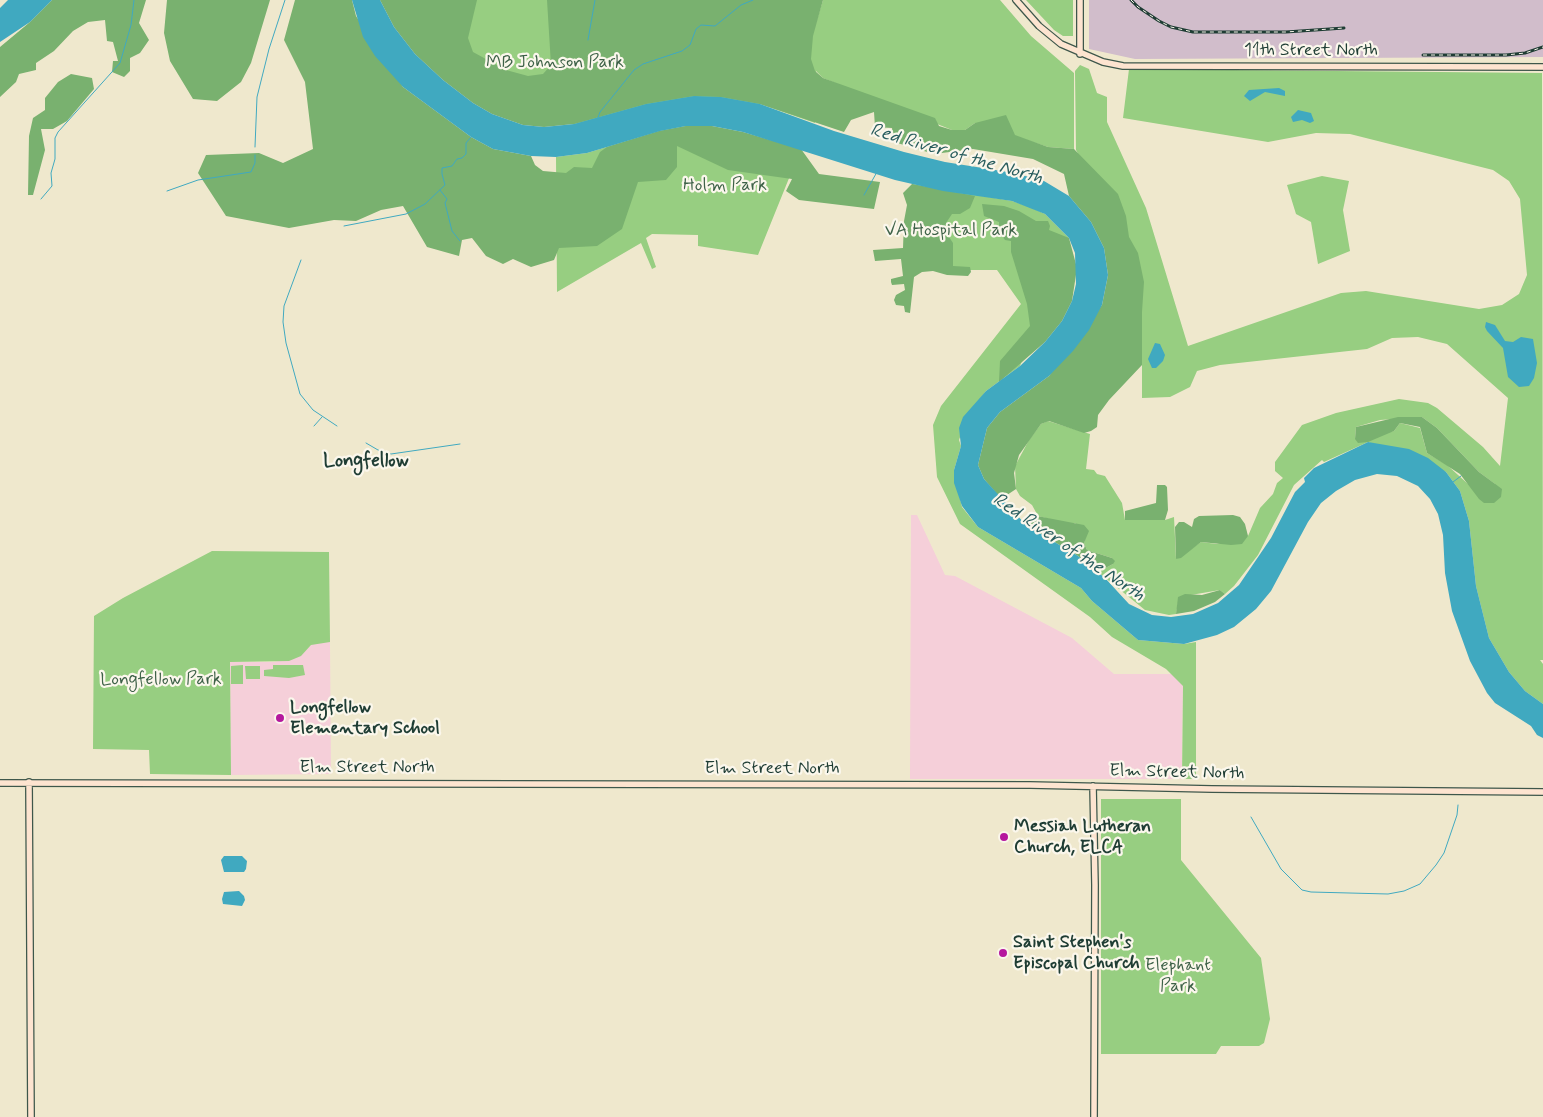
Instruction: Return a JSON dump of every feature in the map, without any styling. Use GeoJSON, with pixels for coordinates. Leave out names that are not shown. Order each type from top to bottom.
{"type":"FeatureCollection","features":[{"type":"Feature","properties":{"kind":"street","name":"11th Street North"},"geometry":{"type":"LineString","coordinates":[[1016,0],[1049,35],[1080,54],[1103,62],[1124,66],[1543,67]]}},
{"type":"Feature","properties":{"kind":"street"},"geometry":{"type":"LineString","coordinates":[[1080,0],[1080,54]]}},
{"type":"Feature","properties":{"kind":"street","name":"Elm Street North"},"geometry":{"type":"LineString","coordinates":[[0,782],[1093,786],[1543,792]]}},
{"type":"Feature","properties":{"kind":"street"},"geometry":{"type":"LineString","coordinates":[[29,782],[31,1117]]}},
{"type":"Feature","properties":{"kind":"street"},"geometry":{"type":"LineString","coordinates":[[1093,786],[1094,1117]]}},
{"type":"Feature","properties":{"kind":"shaded area"},"geometry":{"type":"Polygon","coordinates":[[[1089,0],[1543,0],[1543,57],[1135,59],[1089,49],[1089,0]]]}},
{"type":"Feature","properties":{"kind":"shaded area"},"geometry":{"type":"Polygon","coordinates":[[[911,515],[917,515],[945,575],[955,576],[1072,638],[1114,674],[1183,674],[1182,779],[910,779],[911,515]]]}},
{"type":"Feature","properties":{"kind":"shaded area","name":"Longfellow Elementary School"},"geometry":{"type":"Polygon","coordinates":[[[319,642],[330,642],[331,774],[231,775],[230,662],[274,662],[301,655],[311,645],[319,642]]]}},
{"type":"Feature","properties":{"kind":"green space"},"geometry":{"type":"Polygon","coordinates":[[[52,0],[146,0],[139,23],[149,40],[140,53],[130,58],[130,71],[124,77],[112,72],[113,61],[118,61],[113,42],[107,41],[105,20],[88,22],[73,31],[54,51],[36,63],[36,70],[19,74],[16,82],[0,97],[0,47],[30,22],[52,0]]]}},
{"type":"Feature","properties":{"kind":"green space"},"geometry":{"type":"Polygon","coordinates":[[[167,0],[270,0],[251,63],[241,82],[217,101],[193,99],[170,61],[164,33],[167,0]]]}},
{"type":"Feature","properties":{"kind":"green space"},"geometry":{"type":"Polygon","coordinates":[[[295,0],[352,0],[356,16],[403,87],[471,137],[493,149],[531,156],[535,165],[543,171],[566,173],[574,167],[592,168],[600,152],[607,147],[659,131],[686,126],[712,126],[743,132],[801,149],[819,174],[880,182],[874,209],[799,200],[786,191],[792,179],[728,170],[677,146],[677,167],[666,180],[638,182],[622,229],[597,246],[559,248],[554,260],[531,267],[513,259],[503,264],[486,256],[472,238],[462,240],[459,256],[427,247],[403,206],[381,210],[356,221],[334,220],[289,228],[226,216],[198,173],[206,155],[259,153],[283,163],[313,149],[305,82],[284,40],[295,0]]]}},
{"type":"Feature","properties":{"kind":"green space"},"geometry":{"type":"Polygon","coordinates":[[[380,0],[816,0],[816,23],[823,0],[1000,0],[1031,36],[1074,73],[1074,149],[1048,147],[975,123],[965,130],[952,130],[823,78],[816,71],[815,123],[760,104],[574,124],[380,0]]]}},
{"type":"Feature","properties":{"kind":"green space","name":"MB Johnson Park"},"geometry":{"type":"Polygon","coordinates":[[[380,0],[477,0],[468,38],[473,52],[506,70],[528,76],[543,74],[551,65],[547,0],[823,0],[813,36],[811,59],[815,71],[823,78],[935,118],[939,126],[952,130],[965,130],[975,123],[1006,115],[1015,135],[1048,147],[1074,149],[1118,194],[1126,216],[1129,237],[1138,253],[1144,282],[1142,365],[1109,400],[1098,415],[1097,427],[1091,431],[1084,433],[1049,421],[1041,424],[1019,455],[1014,473],[1016,489],[1007,495],[997,494],[984,479],[978,465],[987,428],[1000,412],[1049,376],[1102,305],[1108,275],[1104,248],[1091,222],[1069,196],[1064,174],[1033,159],[973,149],[934,154],[894,142],[892,128],[875,127],[874,112],[851,120],[844,132],[760,104],[721,97],[694,96],[646,104],[574,124],[544,127],[523,125],[492,114],[473,103],[443,80],[415,54],[394,27],[380,0]]]}},
{"type":"Feature","properties":{"kind":"green space"},"geometry":{"type":"Polygon","coordinates":[[[1026,0],[1073,0],[1073,36],[1063,36],[1054,30],[1026,0]]]}},
{"type":"Feature","properties":{"kind":"green space"},"geometry":{"type":"Polygon","coordinates":[[[1080,65],[1089,69],[1097,93],[1107,97],[1107,122],[1146,208],[1188,346],[1341,293],[1366,291],[1479,309],[1502,305],[1519,294],[1527,275],[1520,199],[1509,181],[1493,170],[1350,134],[1316,133],[1268,142],[1123,118],[1129,69],[1542,73],[1543,660],[1540,660],[1543,664],[1543,704],[1525,691],[1509,672],[1489,638],[1476,586],[1469,521],[1460,491],[1446,472],[1368,442],[1324,462],[1322,460],[1294,485],[1258,555],[1234,586],[1225,594],[1220,590],[1179,597],[1176,614],[1169,615],[1145,610],[1098,572],[1113,564],[1112,558],[1087,550],[1084,543],[1086,535],[1075,523],[1065,523],[1038,516],[1032,505],[1020,496],[1016,489],[1015,466],[1029,440],[1041,424],[1048,421],[1090,434],[1086,469],[1094,470],[1097,474],[1105,476],[1122,503],[1125,520],[1165,520],[1174,517],[1176,559],[1201,542],[1217,544],[1248,536],[1260,508],[1273,494],[1277,483],[1283,478],[1275,471],[1275,462],[1302,425],[1336,413],[1399,399],[1428,403],[1437,408],[1483,447],[1500,466],[1508,398],[1447,344],[1418,337],[1392,338],[1367,349],[1220,365],[1197,371],[1190,387],[1170,397],[1142,398],[1142,312],[1127,242],[1076,150],[1075,71],[1080,65]],[[1422,417],[1380,420],[1356,427],[1355,439],[1394,431],[1400,423],[1420,428],[1427,453],[1447,465],[1468,484],[1495,484],[1479,472],[1437,428],[1422,417]]]}},
{"type":"Feature","properties":{"kind":"green space"},"geometry":{"type":"Polygon","coordinates":[[[71,74],[92,78],[94,89],[67,121],[53,129],[41,129],[45,150],[33,195],[28,195],[29,136],[33,118],[45,110],[45,98],[58,82],[71,74]]]}},
{"type":"Feature","properties":{"kind":"green space","name":"Holm Park"},"geometry":{"type":"Polygon","coordinates":[[[686,126],[800,151],[758,255],[698,246],[698,235],[652,234],[646,238],[656,267],[652,269],[641,243],[557,292],[556,157],[587,153],[659,131],[686,126]]]}},
{"type":"Feature","properties":{"kind":"green space"},"geometry":{"type":"Polygon","coordinates":[[[1322,176],[1349,181],[1343,210],[1350,251],[1318,264],[1311,222],[1296,214],[1287,185],[1322,176]]]}},
{"type":"Feature","properties":{"kind":"green space","name":"VA Hospital Park"},"geometry":{"type":"Polygon","coordinates":[[[912,184],[1012,201],[1030,207],[1045,214],[1069,238],[1020,366],[986,391],[968,415],[959,440],[961,446],[954,470],[955,478],[962,507],[978,527],[1081,588],[1092,601],[1138,640],[1184,644],[1196,642],[1196,779],[1182,779],[1183,686],[1166,669],[1112,637],[1090,617],[960,524],[937,477],[933,425],[941,406],[1021,304],[997,270],[909,270],[912,184]]]}},
{"type":"Feature","properties":{"kind":"green space"},"geometry":{"type":"Polygon","coordinates":[[[912,184],[975,196],[970,208],[960,214],[952,214],[946,223],[947,234],[953,243],[953,266],[970,267],[971,272],[968,276],[947,275],[933,271],[922,272],[914,277],[910,313],[905,312],[904,306],[896,305],[894,300],[896,295],[905,290],[904,284],[892,285],[891,282],[891,279],[903,276],[901,259],[875,261],[873,250],[903,248],[904,221],[907,205],[903,193],[912,184]]]}},
{"type":"Feature","properties":{"kind":"green space"},"geometry":{"type":"Polygon","coordinates":[[[982,204],[1004,206],[1019,211],[1036,221],[1048,221],[1049,230],[1069,238],[1077,268],[1072,301],[1062,321],[1045,342],[999,382],[1000,361],[1030,326],[1027,304],[1011,252],[1011,241],[1005,240],[999,232],[999,222],[984,216],[982,204]]]}},
{"type":"Feature","properties":{"kind":"green space"},"geometry":{"type":"Polygon","coordinates":[[[1398,417],[1422,417],[1437,428],[1479,472],[1502,489],[1501,497],[1494,503],[1484,503],[1479,499],[1460,474],[1427,453],[1420,427],[1400,423],[1394,431],[1368,442],[1358,443],[1355,439],[1356,427],[1398,417]]]}},
{"type":"Feature","properties":{"kind":"green space"},"geometry":{"type":"Polygon","coordinates":[[[1157,485],[1165,485],[1167,487],[1168,510],[1165,520],[1125,520],[1125,511],[1156,503],[1157,485]]]}},
{"type":"Feature","properties":{"kind":"green space"},"geometry":{"type":"Polygon","coordinates":[[[1032,515],[1084,525],[1089,531],[1084,543],[1087,550],[1112,558],[1115,561],[1098,572],[1078,556],[1026,525],[1032,515]]]}},
{"type":"Feature","properties":{"kind":"green space"},"geometry":{"type":"Polygon","coordinates":[[[1233,515],[1240,517],[1245,524],[1248,536],[1242,544],[1231,545],[1201,542],[1181,558],[1176,559],[1175,527],[1179,522],[1184,522],[1192,527],[1194,519],[1199,516],[1233,515]]]}},
{"type":"Feature","properties":{"kind":"green space","name":"Longfellow Park"},"geometry":{"type":"Polygon","coordinates":[[[212,551],[329,552],[330,642],[311,645],[301,656],[289,661],[230,662],[231,775],[150,774],[149,750],[93,749],[94,616],[123,598],[212,551]]]}},
{"type":"Feature","properties":{"kind":"green space"},"geometry":{"type":"Polygon","coordinates":[[[1220,590],[1225,594],[1215,602],[1194,611],[1176,614],[1178,597],[1185,594],[1202,595],[1220,590]]]}},
{"type":"Feature","properties":{"kind":"green space"},"geometry":{"type":"Polygon","coordinates":[[[243,665],[243,684],[231,684],[231,666],[243,665]]]}},
{"type":"Feature","properties":{"kind":"green space"},"geometry":{"type":"Polygon","coordinates":[[[273,665],[303,665],[305,675],[289,678],[264,676],[264,670],[273,669],[273,665]]]}},
{"type":"Feature","properties":{"kind":"green space"},"geometry":{"type":"Polygon","coordinates":[[[245,666],[260,666],[260,679],[246,679],[245,666]]]}},
{"type":"Feature","properties":{"kind":"green space","name":"Elephant Park"},"geometry":{"type":"Polygon","coordinates":[[[1101,799],[1181,799],[1181,860],[1261,958],[1270,1019],[1264,1043],[1259,1046],[1221,1046],[1216,1054],[1101,1054],[1101,799]]]}},
{"type":"Feature","properties":{"kind":"water"},"geometry":{"type":"Polygon","coordinates":[[[8,0],[52,0],[30,22],[0,42],[0,8],[8,0]]]}},
{"type":"Feature","properties":{"kind":"water"},"geometry":{"type":"Polygon","coordinates":[[[352,0],[380,0],[394,27],[415,54],[443,80],[473,103],[492,114],[523,125],[544,127],[574,124],[646,104],[694,96],[721,97],[760,104],[834,131],[904,152],[945,162],[1014,173],[1044,181],[1069,196],[1091,222],[1104,248],[1108,275],[1102,305],[1089,330],[1073,351],[1049,376],[1000,412],[987,428],[978,465],[984,479],[1026,525],[1078,556],[1105,578],[1129,604],[1152,615],[1171,617],[1193,614],[1218,603],[1239,585],[1271,538],[1295,492],[1305,482],[1304,478],[1314,468],[1368,442],[1409,449],[1428,458],[1446,472],[1460,491],[1469,521],[1476,586],[1489,638],[1509,672],[1525,691],[1543,704],[1543,738],[1537,735],[1531,726],[1495,703],[1487,693],[1470,661],[1452,611],[1445,573],[1443,535],[1438,514],[1430,499],[1418,486],[1397,476],[1377,474],[1355,480],[1336,491],[1321,503],[1308,522],[1271,591],[1256,609],[1234,627],[1217,635],[1184,644],[1138,640],[1092,601],[1081,588],[978,527],[962,506],[954,483],[954,470],[961,446],[959,428],[963,417],[986,391],[1020,366],[1045,342],[1062,321],[1072,301],[1076,284],[1075,253],[1069,238],[1045,214],[1012,201],[943,191],[895,180],[743,132],[712,126],[686,126],[660,131],[587,153],[556,157],[531,156],[493,149],[471,137],[403,87],[375,56],[363,37],[352,0]]]}},
{"type":"Feature","properties":{"kind":"water"},"geometry":{"type":"Polygon","coordinates":[[[1279,88],[1285,91],[1285,96],[1265,92],[1250,101],[1244,96],[1249,90],[1279,88]]]}},
{"type":"Feature","properties":{"kind":"water"},"geometry":{"type":"Polygon","coordinates":[[[1298,110],[1311,113],[1314,121],[1310,123],[1302,120],[1293,122],[1291,117],[1298,110]]]}},
{"type":"Feature","properties":{"kind":"water"},"geometry":{"type":"Polygon","coordinates":[[[1486,322],[1495,325],[1505,341],[1513,342],[1521,337],[1533,339],[1537,363],[1534,378],[1529,386],[1519,387],[1508,377],[1503,348],[1487,331],[1485,327],[1486,322]]]}},
{"type":"Feature","properties":{"kind":"water"},"geometry":{"type":"Polygon","coordinates":[[[1155,343],[1160,344],[1165,355],[1163,361],[1156,368],[1152,368],[1148,359],[1155,343]]]}},
{"type":"Feature","properties":{"kind":"water"},"geometry":{"type":"Polygon","coordinates":[[[224,856],[242,856],[247,861],[244,872],[224,872],[221,860],[224,856]]]}},
{"type":"Feature","properties":{"kind":"water"},"geometry":{"type":"Polygon","coordinates":[[[239,891],[245,900],[242,906],[223,904],[224,892],[239,891]]]}},
{"type":"Feature","properties":{"kind":"waterway"},"geometry":{"type":"LineString","coordinates":[[41,199],[52,186],[51,173],[55,159],[55,138],[58,132],[120,63],[131,25],[134,0]]}},
{"type":"Feature","properties":{"kind":"waterway"},"geometry":{"type":"LineString","coordinates":[[255,147],[257,97],[269,49],[285,0]]}},
{"type":"Feature","properties":{"kind":"waterway"},"geometry":{"type":"LineString","coordinates":[[588,40],[595,0]]}},
{"type":"Feature","properties":{"kind":"waterway"},"geometry":{"type":"LineString","coordinates":[[597,120],[600,112],[634,70],[643,64],[682,51],[690,45],[696,29],[701,25],[715,26],[741,5],[753,0]]}},
{"type":"Feature","properties":{"kind":"waterway"},"geometry":{"type":"LineString","coordinates":[[344,226],[406,214],[425,204],[445,185],[442,168],[452,166],[457,159],[462,158],[466,154],[466,143],[471,137]]}},
{"type":"Feature","properties":{"kind":"waterway"},"geometry":{"type":"LineString","coordinates":[[167,191],[198,180],[251,172],[255,163],[255,155]]}},
{"type":"Feature","properties":{"kind":"waterway"},"geometry":{"type":"LineString","coordinates":[[864,195],[877,172]]}},
{"type":"Feature","properties":{"kind":"waterway"},"geometry":{"type":"LineString","coordinates":[[440,190],[447,199],[445,203],[452,231],[460,241]]}},
{"type":"Feature","properties":{"kind":"waterway"},"geometry":{"type":"LineString","coordinates":[[301,260],[284,306],[283,322],[286,343],[300,394],[313,410],[337,426]]}},
{"type":"Feature","properties":{"kind":"waterway"},"geometry":{"type":"LineString","coordinates":[[314,426],[322,417]]}},
{"type":"Feature","properties":{"kind":"waterway"},"geometry":{"type":"LineString","coordinates":[[366,443],[378,450],[391,454],[460,444]]}},
{"type":"Feature","properties":{"kind":"waterway"},"geometry":{"type":"LineString","coordinates":[[1453,482],[1461,476]]}},
{"type":"Feature","properties":{"kind":"waterway"},"geometry":{"type":"LineString","coordinates":[[1251,817],[1281,869],[1302,890],[1311,892],[1388,894],[1404,891],[1420,884],[1436,865],[1444,853],[1457,815],[1458,805]]}},
{"type":"Feature","properties":{"kind":"railway"},"geometry":{"type":"LineString","coordinates":[[1131,0],[1159,21],[1171,27],[1193,32],[1286,32],[1344,28]]}},
{"type":"Feature","properties":{"kind":"railway"},"geometry":{"type":"LineString","coordinates":[[1423,55],[1506,55],[1525,53],[1543,47]]}},
{"type":"Feature","properties":{"kind":"place","name":"Longfellow Elementary School"},"geometry":{"type":"Point","coordinates":[280,718]}},
{"type":"Feature","properties":{"kind":"place","name":"Messiah Lutheran Church, ELCA"},"geometry":{"type":"Point","coordinates":[1004,837]}},
{"type":"Feature","properties":{"kind":"place","name":"Saint Stephen's Episcopal Church"},"geometry":{"type":"Point","coordinates":[1003,953]}},
{"type":"Feature","properties":{"kind":"district","name":"Longfellow"},"geometry":{"type":"Point","coordinates":[366,462]}},
{"type":"Feature","properties":{"kind":"water label","name":"Red River of the North"},"geometry":{"type":"Point","coordinates":[956,155]}},
{"type":"Feature","properties":{"kind":"water label","name":"Red River of the North"},"geometry":{"type":"Point","coordinates":[1068,548]}}]}
